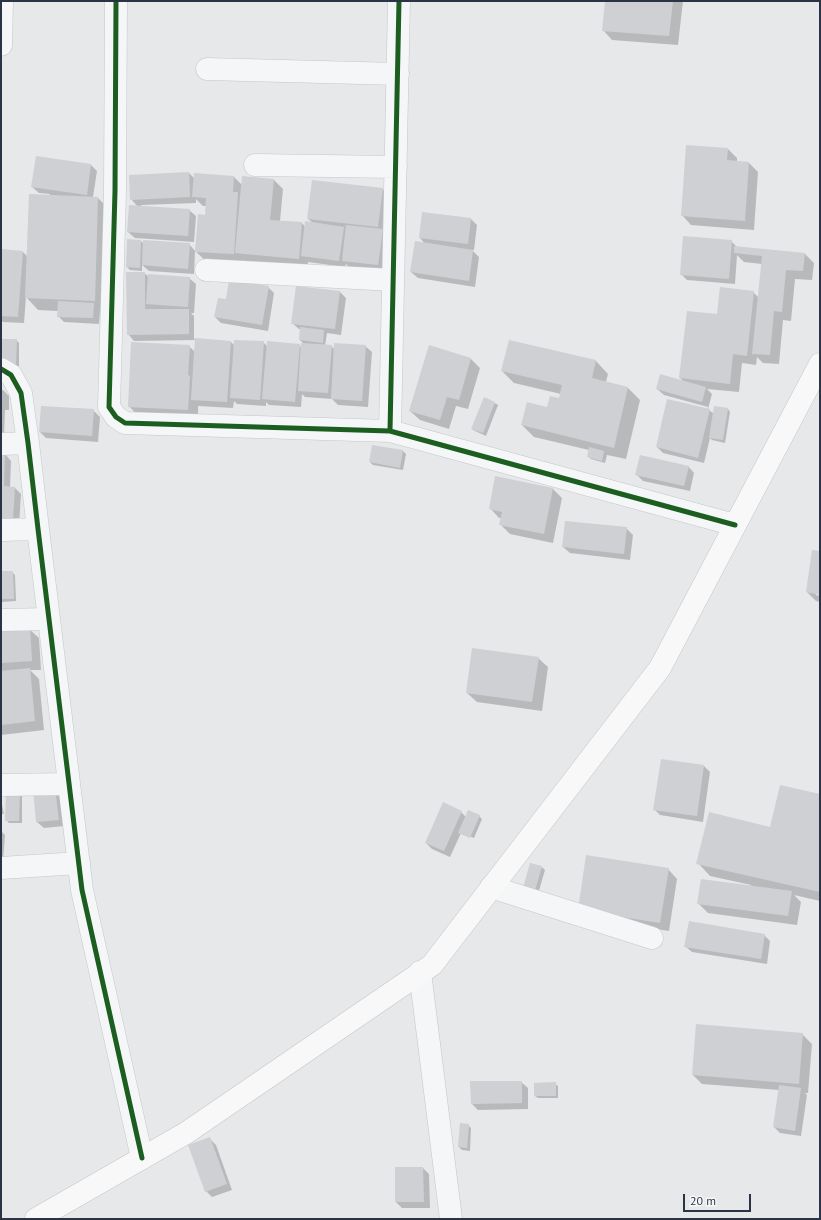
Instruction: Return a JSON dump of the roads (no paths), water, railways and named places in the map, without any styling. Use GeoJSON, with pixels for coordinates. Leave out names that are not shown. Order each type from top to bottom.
{"type":"FeatureCollection","features":[{"type":"Feature","properties":{"kind":"main road"},"geometry":{"type":"LineString","coordinates":[[36,1219],[186,1133],[432,965],[660,668],[820,364]]}},
{"type":"Feature","properties":{"kind":"street"},"geometry":{"type":"LineString","coordinates":[[1,45],[2,1]]}},
{"type":"Feature","properties":{"kind":"street"},"geometry":{"type":"LineString","coordinates":[[116,1],[115,191],[109,407],[116,417],[126,423],[390,431],[735,524]]}},
{"type":"Feature","properties":{"kind":"street"},"geometry":{"type":"LineString","coordinates":[[390,431],[399,1]]}},
{"type":"Feature","properties":{"kind":"street"},"geometry":{"type":"LineString","coordinates":[[207,69],[398,74]]}},
{"type":"Feature","properties":{"kind":"street"},"geometry":{"type":"LineString","coordinates":[[255,165],[396,167]]}},
{"type":"Feature","properties":{"kind":"street"},"geometry":{"type":"LineString","coordinates":[[206,270],[393,280]]}},
{"type":"Feature","properties":{"kind":"street"},"geometry":{"type":"LineString","coordinates":[[1,369],[12,375],[21,393],[82,890],[142,1158]]}},
{"type":"Feature","properties":{"kind":"street"},"geometry":{"type":"LineString","coordinates":[[1,444],[28,444]]}},
{"type":"Feature","properties":{"kind":"street"},"geometry":{"type":"LineString","coordinates":[[1,530],[38,529]]}},
{"type":"Feature","properties":{"kind":"street"},"geometry":{"type":"LineString","coordinates":[[1,620],[48,619]]}},
{"type":"Feature","properties":{"kind":"street"},"geometry":{"type":"LineString","coordinates":[[1,785],[69,784]]}},
{"type":"Feature","properties":{"kind":"street"},"geometry":{"type":"LineString","coordinates":[[1,868],[79,863]]}},
{"type":"Feature","properties":{"kind":"street"},"geometry":{"type":"LineString","coordinates":[[491,887],[652,938]]}},
{"type":"Feature","properties":{"kind":"street"},"geometry":{"type":"LineString","coordinates":[[420,972],[451,1219]]}}]}
